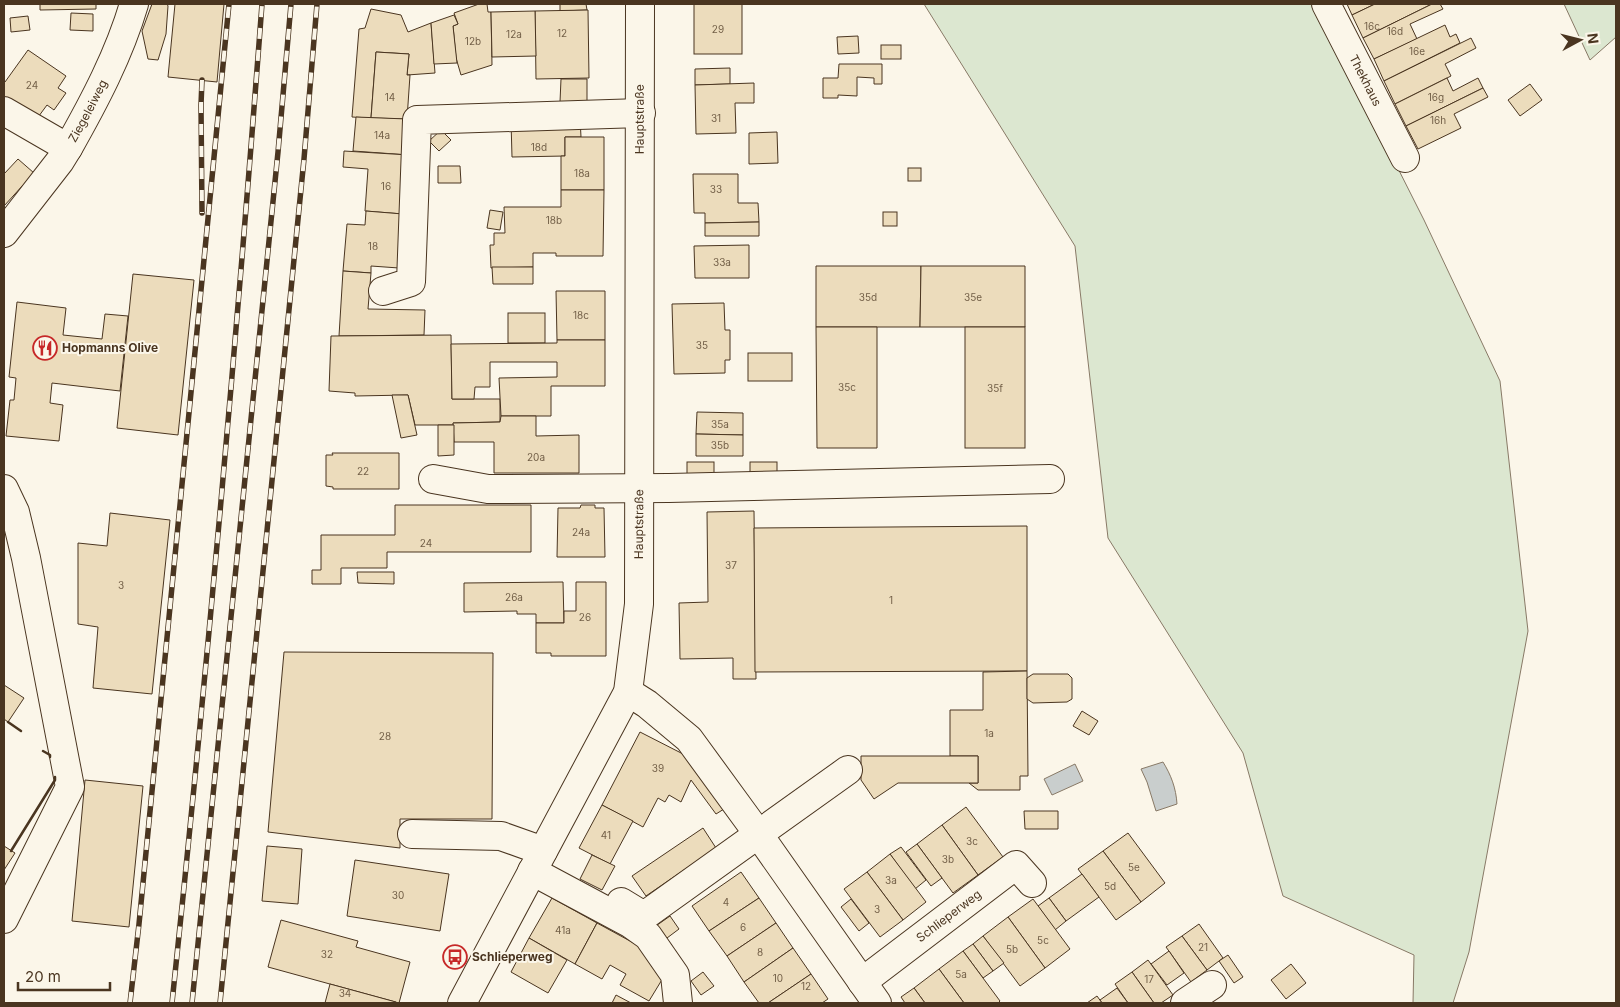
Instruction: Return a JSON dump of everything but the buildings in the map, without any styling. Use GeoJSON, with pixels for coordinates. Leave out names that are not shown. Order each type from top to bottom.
{"type":"FeatureCollection","features":[{"type":"Feature","properties":{"kind":"street","name":"Ziegeleiweg"},"geometry":{"type":"LineString","coordinates":[[4,111],[68,148],[98,96],[126,31],[134,4]]}},
{"type":"Feature","properties":{"kind":"street","name":"Hauptstraße"},"geometry":{"type":"LineString","coordinates":[[462,1003],[628,692],[639,604],[640,4]]}},
{"type":"Feature","properties":{"kind":"street","name":"Thekhaus"},"geometry":{"type":"LineString","coordinates":[[1326,4],[1405,158]]}},
{"type":"Feature","properties":{"kind":"street"},"geometry":{"type":"LineString","coordinates":[[383,291],[411,282],[417,120],[641,113]]}},
{"type":"Feature","properties":{"kind":"street"},"geometry":{"type":"LineString","coordinates":[[4,232],[60,161],[68,148]]}},
{"type":"Feature","properties":{"kind":"street"},"geometry":{"type":"LineString","coordinates":[[433,479],[488,489],[639,488],[1050,479]]}},
{"type":"Feature","properties":{"kind":"street"},"geometry":{"type":"LineString","coordinates":[[4,489],[15,512],[26,558],[70,787],[4,918]]}},
{"type":"Feature","properties":{"kind":"street","name":"Schlieperweg"},"geometry":{"type":"LineString","coordinates":[[628,692],[647,704],[689,739],[870,993],[1016,865],[1032,883]]}},
{"type":"Feature","properties":{"kind":"street"},"geometry":{"type":"LineString","coordinates":[[621,902],[644,916],[848,770]]}},
{"type":"Feature","properties":{"kind":"street"},"geometry":{"type":"LineString","coordinates":[[412,834],[501,836],[648,936],[675,975],[678,1003]]}},
{"type":"Feature","properties":{"kind":"street"},"geometry":{"type":"LineString","coordinates":[[1185,1003],[1212,984]]}},
{"type":"Feature","properties":{"kind":"green space"},"geometry":{"type":"Polygon","coordinates":[[[924,4],[1315,4],[1424,220],[1500,381],[1528,631],[1469,952],[1453,1003],[1413,1003],[1414,955],[1283,896],[1243,753],[1108,538],[1075,246],[924,4]]]}},
{"type":"Feature","properties":{"kind":"green space"},"geometry":{"type":"Polygon","coordinates":[[[1564,4],[1616,4],[1616,37],[1590,60],[1564,4]]]}},
{"type":"Feature","properties":{"kind":"shaded area"},"geometry":{"type":"Polygon","coordinates":[[[1163,762],[1173,782],[1177,804],[1156,811],[1141,769],[1163,762]]]}},
{"type":"Feature","properties":{"kind":"shaded area"},"geometry":{"type":"Polygon","coordinates":[[[1075,764],[1083,781],[1052,795],[1044,779],[1075,764]]]}},
{"type":"Feature","properties":{"kind":"railway"},"geometry":{"type":"LineString","coordinates":[[130,1003],[229,4]]}},
{"type":"Feature","properties":{"kind":"railway"},"geometry":{"type":"LineString","coordinates":[[172,1003],[221,504],[262,4]]}},
{"type":"Feature","properties":{"kind":"railway"},"geometry":{"type":"LineString","coordinates":[[192,1003],[278,152],[291,4]]}},
{"type":"Feature","properties":{"kind":"railway"},"geometry":{"type":"LineString","coordinates":[[220,1003],[304,159],[317,4]]}},
{"type":"Feature","properties":{"kind":"railway"},"geometry":{"type":"LineString","coordinates":[[202,80],[202,213]]}},
{"type":"Feature","properties":{"kind":"wall"},"geometry":{"type":"LineString","coordinates":[[8,722],[21,731]]}},
{"type":"Feature","properties":{"kind":"wall"},"geometry":{"type":"LineString","coordinates":[[43,751],[50,755],[50,757]]}},
{"type":"Feature","properties":{"kind":"wall"},"geometry":{"type":"LineString","coordinates":[[11,851],[55,780],[55,777]]}},
{"type":"Feature","properties":{"kind":"place","name":"Hopmanns Olive"},"geometry":{"type":"Point","coordinates":[45,348]}},
{"type":"Feature","properties":{"kind":"place","name":"Schlieperweg"},"geometry":{"type":"Point","coordinates":[455,957]}}]}
